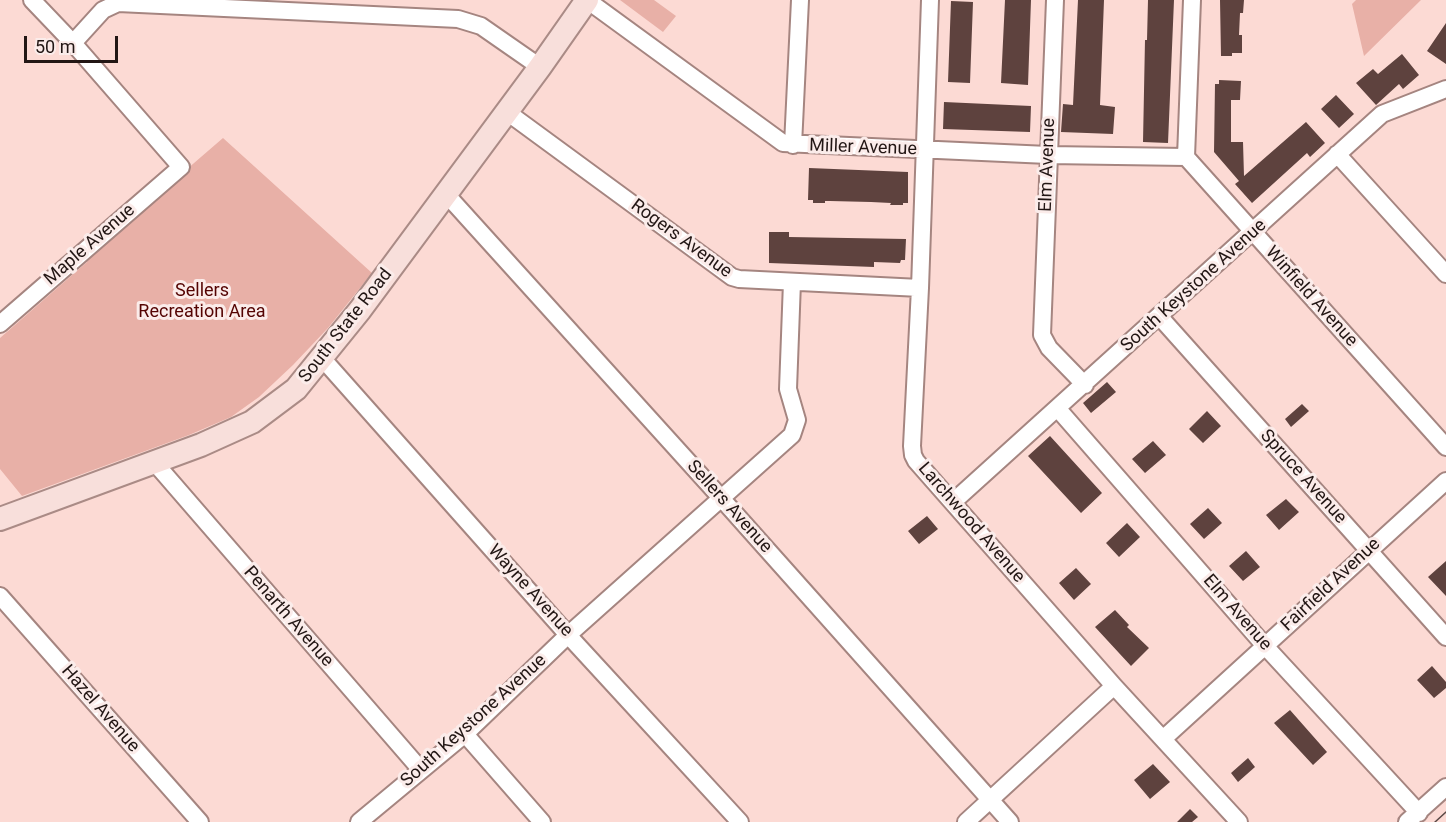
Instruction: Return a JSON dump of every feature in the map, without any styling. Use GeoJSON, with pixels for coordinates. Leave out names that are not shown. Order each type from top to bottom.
{"type":"FeatureCollection","features":[{"type":"Feature","properties":{"kind":"main road","name":"South State Road"},"geometry":{"type":"LineString","coordinates":[[0,519],[155,463],[252,422],[296,389],[360,310],[587,0]]}},
{"type":"Feature","properties":{"kind":"street"},"geometry":{"type":"LineString","coordinates":[[32,0],[74,43],[103,10],[118,3],[458,19],[481,26],[540,67]]}},
{"type":"Feature","properties":{"kind":"street","name":"Miller Avenue"},"geometry":{"type":"LineString","coordinates":[[587,0],[783,143],[1048,155],[1186,158]]}},
{"type":"Feature","properties":{"kind":"street"},"geometry":{"type":"LineString","coordinates":[[794,145],[800,0]]}},
{"type":"Feature","properties":{"kind":"street","name":"Larchwood Avenue"},"geometry":{"type":"LineString","coordinates":[[930,0],[912,446],[916,461],[1114,686],[1239,822]]}},
{"type":"Feature","properties":{"kind":"street","name":"Elm Avenue"},"geometry":{"type":"LineString","coordinates":[[1055,0],[1042,335],[1049,348],[1085,385]]}},
{"type":"Feature","properties":{"kind":"street"},"geometry":{"type":"LineString","coordinates":[[1186,158],[1192,0]]}},
{"type":"Feature","properties":{"kind":"street","name":"Maple Avenue"},"geometry":{"type":"LineString","coordinates":[[0,324],[181,167],[74,43]]}},
{"type":"Feature","properties":{"kind":"street","name":"South Keystone Avenue"},"geometry":{"type":"LineString","coordinates":[[953,502],[1382,114],[1446,89]]}},
{"type":"Feature","properties":{"kind":"street","name":"Rogers Avenue"},"geometry":{"type":"LineString","coordinates":[[507,112],[732,277],[920,288]]}},
{"type":"Feature","properties":{"kind":"street"},"geometry":{"type":"LineString","coordinates":[[1337,154],[1446,274]]}},
{"type":"Feature","properties":{"kind":"street","name":"Winfield Avenue"},"geometry":{"type":"LineString","coordinates":[[1186,158],[1446,447]]}},
{"type":"Feature","properties":{"kind":"street","name":"Sellers Avenue"},"geometry":{"type":"LineString","coordinates":[[446,194],[1010,822]]}},
{"type":"Feature","properties":{"kind":"street","name":"South Keystone Avenue"},"geometry":{"type":"LineString","coordinates":[[359,822],[378,816],[421,770],[465,734],[568,635],[722,499],[795,430],[797,420],[788,388],[792,282]]}},
{"type":"Feature","properties":{"kind":"street","name":"Spruce Avenue"},"geometry":{"type":"LineString","coordinates":[[1159,316],[1446,637]]}},
{"type":"Feature","properties":{"kind":"street","name":"Wayne Avenue"},"geometry":{"type":"LineString","coordinates":[[322,358],[568,635],[740,822]]}},
{"type":"Feature","properties":{"kind":"street","name":"Elm Avenue"},"geometry":{"type":"LineString","coordinates":[[1058,409],[1413,817]]}},
{"type":"Feature","properties":{"kind":"street","name":"Penarth Avenue"},"geometry":{"type":"LineString","coordinates":[[155,463],[421,770]]}},
{"type":"Feature","properties":{"kind":"street","name":"Fairfield Avenue"},"geometry":{"type":"LineString","coordinates":[[1163,738],[1446,481]]}},
{"type":"Feature","properties":{"kind":"street","name":"Hazel Avenue"},"geometry":{"type":"LineString","coordinates":[[0,596],[200,822]]}},
{"type":"Feature","properties":{"kind":"street"},"geometry":{"type":"LineString","coordinates":[[966,822],[1114,686]]}},
{"type":"Feature","properties":{"kind":"street"},"geometry":{"type":"LineString","coordinates":[[465,734],[542,822]]}},
{"type":"Feature","properties":{"kind":"street"},"geometry":{"type":"LineString","coordinates":[[1413,817],[1446,788]]}},
{"type":"Feature","properties":{"kind":"green space"},"geometry":{"type":"Polygon","coordinates":[[[620,0],[654,0],[676,16],[663,32],[620,0]]]}},
{"type":"Feature","properties":{"kind":"green space"},"geometry":{"type":"Polygon","coordinates":[[[1356,0],[1421,0],[1364,56],[1352,4],[1356,0]]]}},
{"type":"Feature","properties":{"kind":"green space","name":"Sellers Recreation Area"},"geometry":{"type":"Polygon","coordinates":[[[223,138],[372,273],[328,328],[293,365],[259,397],[231,417],[189,435],[22,496],[0,469],[0,338],[87,262],[84,258],[223,138]]]}},
{"type":"Feature","properties":{"kind":"building"},"geometry":{"type":"Polygon","coordinates":[[[1005,0],[1031,0],[1028,85],[1001,83],[1005,0]]]}},
{"type":"Feature","properties":{"kind":"building"},"geometry":{"type":"Polygon","coordinates":[[[1078,0],[1104,0],[1100,105],[1115,107],[1113,134],[1061,132],[1063,104],[1073,105],[1078,0]]]}},
{"type":"Feature","properties":{"kind":"building"},"geometry":{"type":"Polygon","coordinates":[[[1148,0],[1174,0],[1168,143],[1143,142],[1148,0]]]}},
{"type":"Feature","properties":{"kind":"building"},"geometry":{"type":"Polygon","coordinates":[[[1220,0],[1244,0],[1243,13],[1240,13],[1239,35],[1242,35],[1242,53],[1221,56],[1220,0]]]}},
{"type":"Feature","properties":{"kind":"building"},"geometry":{"type":"Polygon","coordinates":[[[951,1],[973,2],[970,83],[948,82],[951,1]]]}},
{"type":"Feature","properties":{"kind":"building"},"geometry":{"type":"Polygon","coordinates":[[[1446,23],[1446,64],[1427,51],[1446,23]]]}},
{"type":"Feature","properties":{"kind":"building"},"geometry":{"type":"Polygon","coordinates":[[[1402,54],[1419,75],[1403,89],[1399,84],[1376,105],[1356,83],[1373,69],[1378,74],[1402,54]]]}},
{"type":"Feature","properties":{"kind":"building"},"geometry":{"type":"Polygon","coordinates":[[[1219,80],[1241,81],[1240,100],[1231,100],[1231,142],[1243,142],[1244,176],[1306,122],[1325,143],[1310,157],[1307,153],[1252,203],[1235,184],[1239,181],[1214,152],[1215,84],[1219,84],[1219,80]]]}},
{"type":"Feature","properties":{"kind":"building"},"geometry":{"type":"Polygon","coordinates":[[[1336,95],[1354,114],[1339,128],[1321,109],[1336,95]]]}},
{"type":"Feature","properties":{"kind":"building"},"geometry":{"type":"Polygon","coordinates":[[[944,102],[1031,106],[1030,132],[943,129],[944,102]]]}},
{"type":"Feature","properties":{"kind":"building"},"geometry":{"type":"Polygon","coordinates":[[[809,168],[908,172],[908,203],[890,205],[891,203],[825,201],[825,203],[813,203],[813,200],[808,200],[809,168]]]}},
{"type":"Feature","properties":{"kind":"building"},"geometry":{"type":"Polygon","coordinates":[[[769,232],[789,232],[789,237],[906,239],[905,260],[901,260],[900,263],[874,262],[874,267],[769,263],[769,232]]]}},
{"type":"Feature","properties":{"kind":"building"},"geometry":{"type":"Polygon","coordinates":[[[1107,382],[1116,392],[1091,413],[1083,403],[1107,382]]]}},
{"type":"Feature","properties":{"kind":"building"},"geometry":{"type":"Polygon","coordinates":[[[1302,404],[1309,411],[1291,427],[1285,419],[1302,404]]]}},
{"type":"Feature","properties":{"kind":"building"},"geometry":{"type":"Polygon","coordinates":[[[1207,411],[1221,426],[1203,443],[1189,429],[1207,411]]]}},
{"type":"Feature","properties":{"kind":"building"},"geometry":{"type":"Polygon","coordinates":[[[1050,436],[1102,493],[1081,513],[1028,456],[1050,436]]]}},
{"type":"Feature","properties":{"kind":"building"},"geometry":{"type":"Polygon","coordinates":[[[1153,441],[1166,455],[1145,473],[1132,459],[1153,441]]]}},
{"type":"Feature","properties":{"kind":"building"},"geometry":{"type":"Polygon","coordinates":[[[1286,499],[1299,512],[1279,530],[1266,515],[1286,499]]]}},
{"type":"Feature","properties":{"kind":"building"},"geometry":{"type":"Polygon","coordinates":[[[1208,508],[1222,523],[1204,539],[1190,524],[1208,508]]]}},
{"type":"Feature","properties":{"kind":"building"},"geometry":{"type":"Polygon","coordinates":[[[927,516],[938,529],[919,544],[908,531],[927,516]]]}},
{"type":"Feature","properties":{"kind":"building"},"geometry":{"type":"Polygon","coordinates":[[[1127,523],[1140,537],[1119,557],[1106,543],[1127,523]]]}},
{"type":"Feature","properties":{"kind":"building"},"geometry":{"type":"Polygon","coordinates":[[[1246,551],[1260,567],[1243,581],[1229,566],[1246,551]]]}},
{"type":"Feature","properties":{"kind":"building"},"geometry":{"type":"Polygon","coordinates":[[[1446,561],[1446,596],[1428,577],[1446,561]]]}},
{"type":"Feature","properties":{"kind":"building"},"geometry":{"type":"Polygon","coordinates":[[[1076,568],[1091,584],[1074,600],[1059,583],[1076,568]]]}},
{"type":"Feature","properties":{"kind":"building"},"geometry":{"type":"Polygon","coordinates":[[[1115,610],[1129,625],[1127,627],[1149,648],[1131,666],[1095,627],[1115,610]]]}},
{"type":"Feature","properties":{"kind":"building"},"geometry":{"type":"Polygon","coordinates":[[[1432,666],[1446,682],[1446,688],[1434,698],[1417,680],[1432,666]]]}},
{"type":"Feature","properties":{"kind":"building"},"geometry":{"type":"Polygon","coordinates":[[[1290,710],[1327,752],[1313,765],[1274,723],[1290,710]]]}},
{"type":"Feature","properties":{"kind":"building"},"geometry":{"type":"Polygon","coordinates":[[[1248,758],[1255,767],[1238,782],[1231,773],[1248,758]]]}},
{"type":"Feature","properties":{"kind":"building"},"geometry":{"type":"Polygon","coordinates":[[[1153,764],[1170,782],[1150,799],[1134,780],[1153,764]]]}},
{"type":"Feature","properties":{"kind":"building"},"geometry":{"type":"Polygon","coordinates":[[[1190,809],[1198,817],[1192,822],[1177,822],[1190,809]]]}},
{"type":"Feature","properties":{"kind":"tram line"},"geometry":{"type":"LineString","coordinates":[[1435,822],[1446,812]]}}]}
